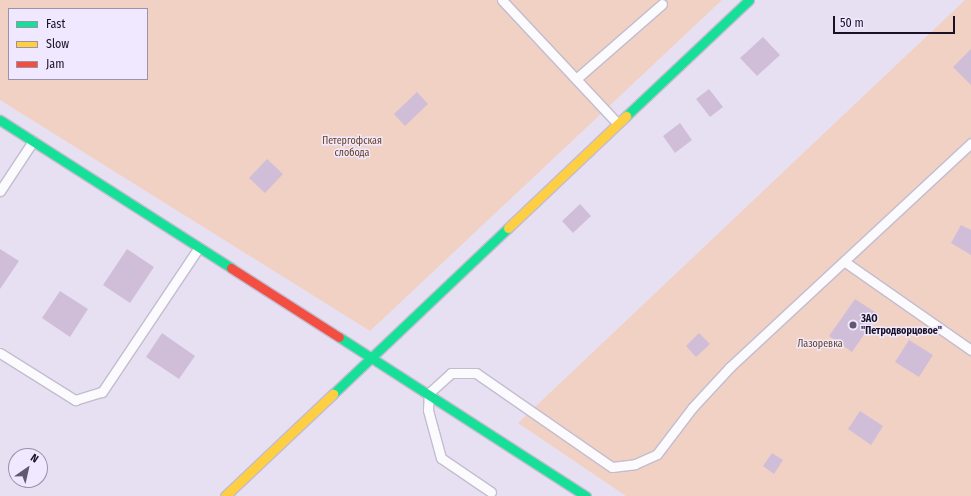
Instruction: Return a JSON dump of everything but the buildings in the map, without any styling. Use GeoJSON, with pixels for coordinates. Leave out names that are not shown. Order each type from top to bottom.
{"type":"FeatureCollection","features":[{"type":"Feature","properties":{"kind":"street"},"geometry":{"type":"LineString","coordinates":[[225,496],[371,355],[749,0]]}},
{"type":"Feature","properties":{"kind":"street"},"geometry":{"type":"LineString","coordinates":[[0,120],[200,248],[346,344],[371,355],[586,496]]}},
{"type":"Feature","properties":{"kind":"lane"},"geometry":{"type":"LineString","coordinates":[[502,0],[617,124]]}},
{"type":"Feature","properties":{"kind":"lane"},"geometry":{"type":"LineString","coordinates":[[576,79],[662,4]]}},
{"type":"Feature","properties":{"kind":"lane"},"geometry":{"type":"LineString","coordinates":[[0,191],[33,140]]}},
{"type":"Feature","properties":{"kind":"lane"},"geometry":{"type":"LineString","coordinates":[[491,492],[441,458],[428,410],[429,393],[451,373],[476,373],[612,467],[636,464],[657,454],[692,408],[730,367],[845,262],[971,143]]}},
{"type":"Feature","properties":{"kind":"lane"},"geometry":{"type":"LineString","coordinates":[[0,353],[75,400],[102,392],[200,248]]}},
{"type":"Feature","properties":{"kind":"lane"},"geometry":{"type":"LineString","coordinates":[[845,262],[971,350]]}},
{"type":"Feature","properties":{"kind":"green space","name":"Петергофская слобода"},"geometry":{"type":"Polygon","coordinates":[[[0,0],[722,0],[370,331],[0,100],[0,0]]]}},
{"type":"Feature","properties":{"kind":"green space","name":"Лазоревка"},"geometry":{"type":"Polygon","coordinates":[[[965,0],[971,0],[971,496],[626,496],[518,423],[965,0]]]}},
{"type":"Feature","properties":{"kind":"traffic: fast"},"geometry":{"type":"LineString","coordinates":[[626,116],[749,0]]}},
{"type":"Feature","properties":{"kind":"traffic: fast"},"geometry":{"type":"LineString","coordinates":[[0,120],[231,268]]}},
{"type":"Feature","properties":{"kind":"traffic: fast"},"geometry":{"type":"LineString","coordinates":[[333,394],[508,228]]}},
{"type":"Feature","properties":{"kind":"traffic: fast"},"geometry":{"type":"LineString","coordinates":[[339,337],[586,496]]}},
{"type":"Feature","properties":{"kind":"traffic: slow"},"geometry":{"type":"LineString","coordinates":[[508,228],[626,116]]}},
{"type":"Feature","properties":{"kind":"traffic: slow"},"geometry":{"type":"LineString","coordinates":[[225,496],[333,394]]}},
{"type":"Feature","properties":{"kind":"traffic: jam"},"geometry":{"type":"LineString","coordinates":[[231,268],[339,337]]}},
{"type":"Feature","properties":{"kind":"place","name":"ЗАО \"Петродворцовое\""},"geometry":{"type":"Point","coordinates":[853,325]}}]}
